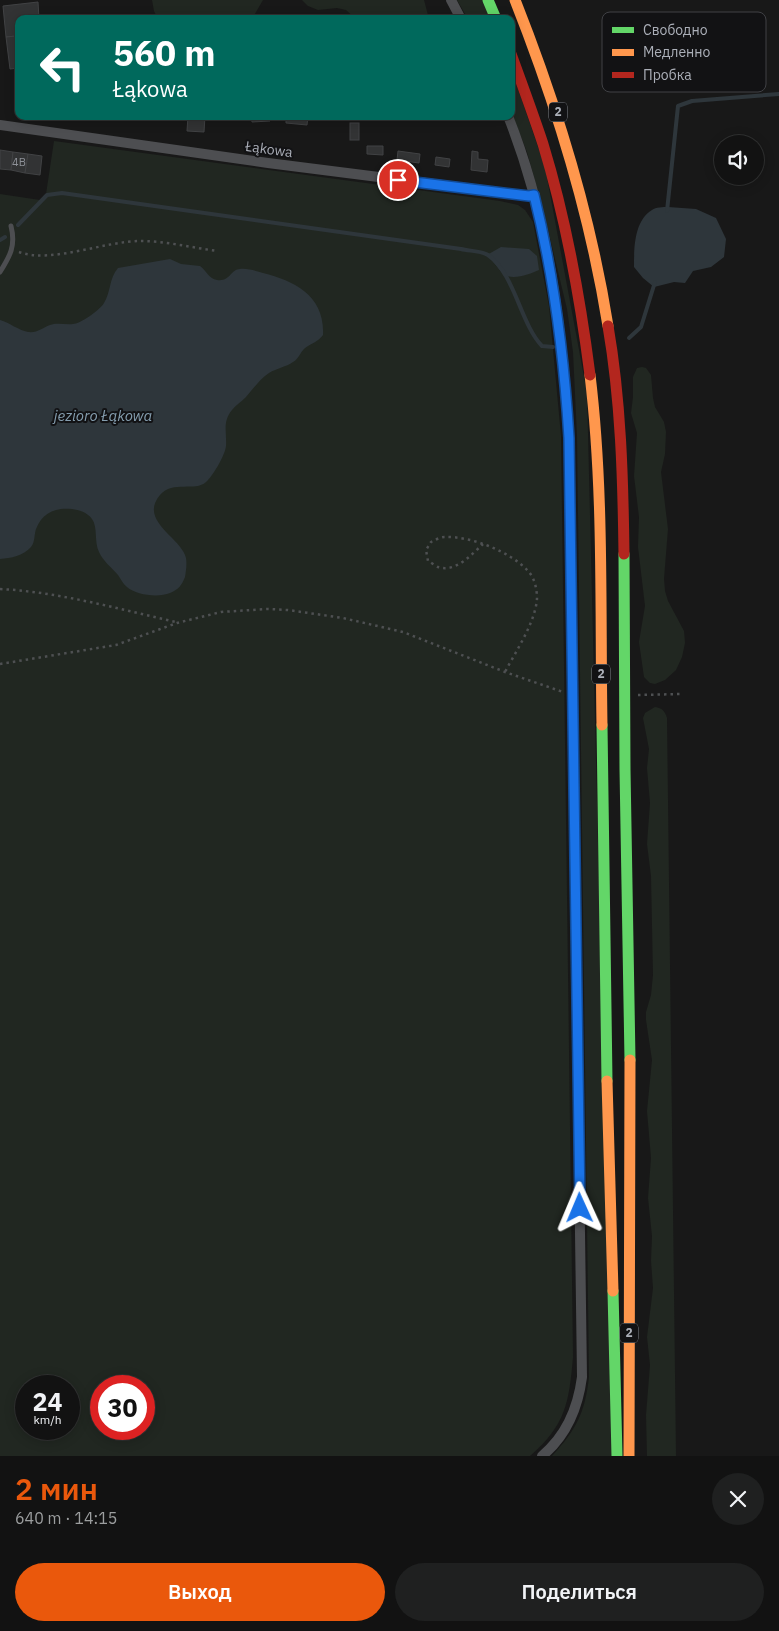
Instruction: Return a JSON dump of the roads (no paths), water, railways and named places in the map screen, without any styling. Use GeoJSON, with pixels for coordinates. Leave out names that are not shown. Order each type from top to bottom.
{"type":"FeatureCollection","features":[{"type":"Feature","properties":{"kind":"highway"},"geometry":{"type":"LineString","coordinates":[[488,0],[494,15]]}},
{"type":"Feature","properties":{"kind":"highway","name":"2"},"geometry":{"type":"LineString","coordinates":[[515,0],[557,110],[575,168],[596,259],[611,344],[620,426],[624,517],[624,695],[630,1027],[629,1456]]}},
{"type":"Feature","properties":{"kind":"highway","name":"2"},"geometry":{"type":"LineString","coordinates":[[515,66],[542,144],[563,218],[583,318],[594,402],[599,514],[606,1024],[616,1456]]}},
{"type":"Feature","properties":{"kind":"street"},"geometry":{"type":"LineString","coordinates":[[451,0],[459,15]]}},
{"type":"Feature","properties":{"kind":"street"},"geometry":{"type":"LineString","coordinates":[[510,120],[526,164],[555,296],[564,368],[569,455],[574,696],[582,1377],[576,1409],[550,1449],[542,1456]]}},
{"type":"Feature","properties":{"kind":"street","name":"Łąkowa"},"geometry":{"type":"LineString","coordinates":[[0,125],[268,164],[529,196],[534,195]]}},
{"type":"Feature","properties":{"kind":"lane"},"geometry":{"type":"LineString","coordinates":[[0,272],[12,249],[11,226]]}},
{"type":"Feature","properties":{"kind":"water"},"geometry":{"type":"Polygon","coordinates":[[[655,208],[696,209],[716,218],[726,239],[724,257],[711,267],[693,271],[685,283],[674,282],[654,287],[634,267],[636,236],[638,228],[646,215],[655,208]]]}},
{"type":"Feature","properties":{"kind":"water"},"geometry":{"type":"Polygon","coordinates":[[[501,247],[529,249],[537,256],[539,270],[516,277],[507,276],[487,255],[501,247]]]}},
{"type":"Feature","properties":{"kind":"water","name":"jezioro Łąkowa"},"geometry":{"type":"Polygon","coordinates":[[[170,259],[181,264],[200,266],[212,278],[217,280],[225,279],[234,271],[249,269],[275,276],[297,286],[306,292],[319,310],[323,335],[305,348],[295,361],[266,375],[232,410],[226,423],[225,450],[221,460],[206,482],[196,486],[171,488],[160,495],[155,504],[154,513],[163,529],[177,543],[186,558],[185,577],[181,585],[175,590],[165,595],[153,595],[141,594],[127,587],[99,552],[92,519],[85,513],[75,509],[60,509],[50,512],[39,523],[34,541],[28,550],[13,557],[0,559],[0,320],[28,332],[37,331],[53,324],[80,322],[102,306],[113,276],[118,268],[170,259]]]}},
{"type":"Feature","properties":{"kind":"waterway"},"geometry":{"type":"LineString","coordinates":[[667,211],[678,106],[692,101],[779,94]]}},
{"type":"Feature","properties":{"kind":"waterway"},"geometry":{"type":"LineString","coordinates":[[18,225],[47,195],[62,193],[482,253],[488,255],[497,263],[505,274],[534,336],[542,346],[553,347]]}},
{"type":"Feature","properties":{"kind":"waterway"},"geometry":{"type":"LineString","coordinates":[[0,240],[5,237]]}},
{"type":"Feature","properties":{"kind":"waterway"},"geometry":{"type":"LineString","coordinates":[[629,338],[641,327],[655,282]]}}]}
